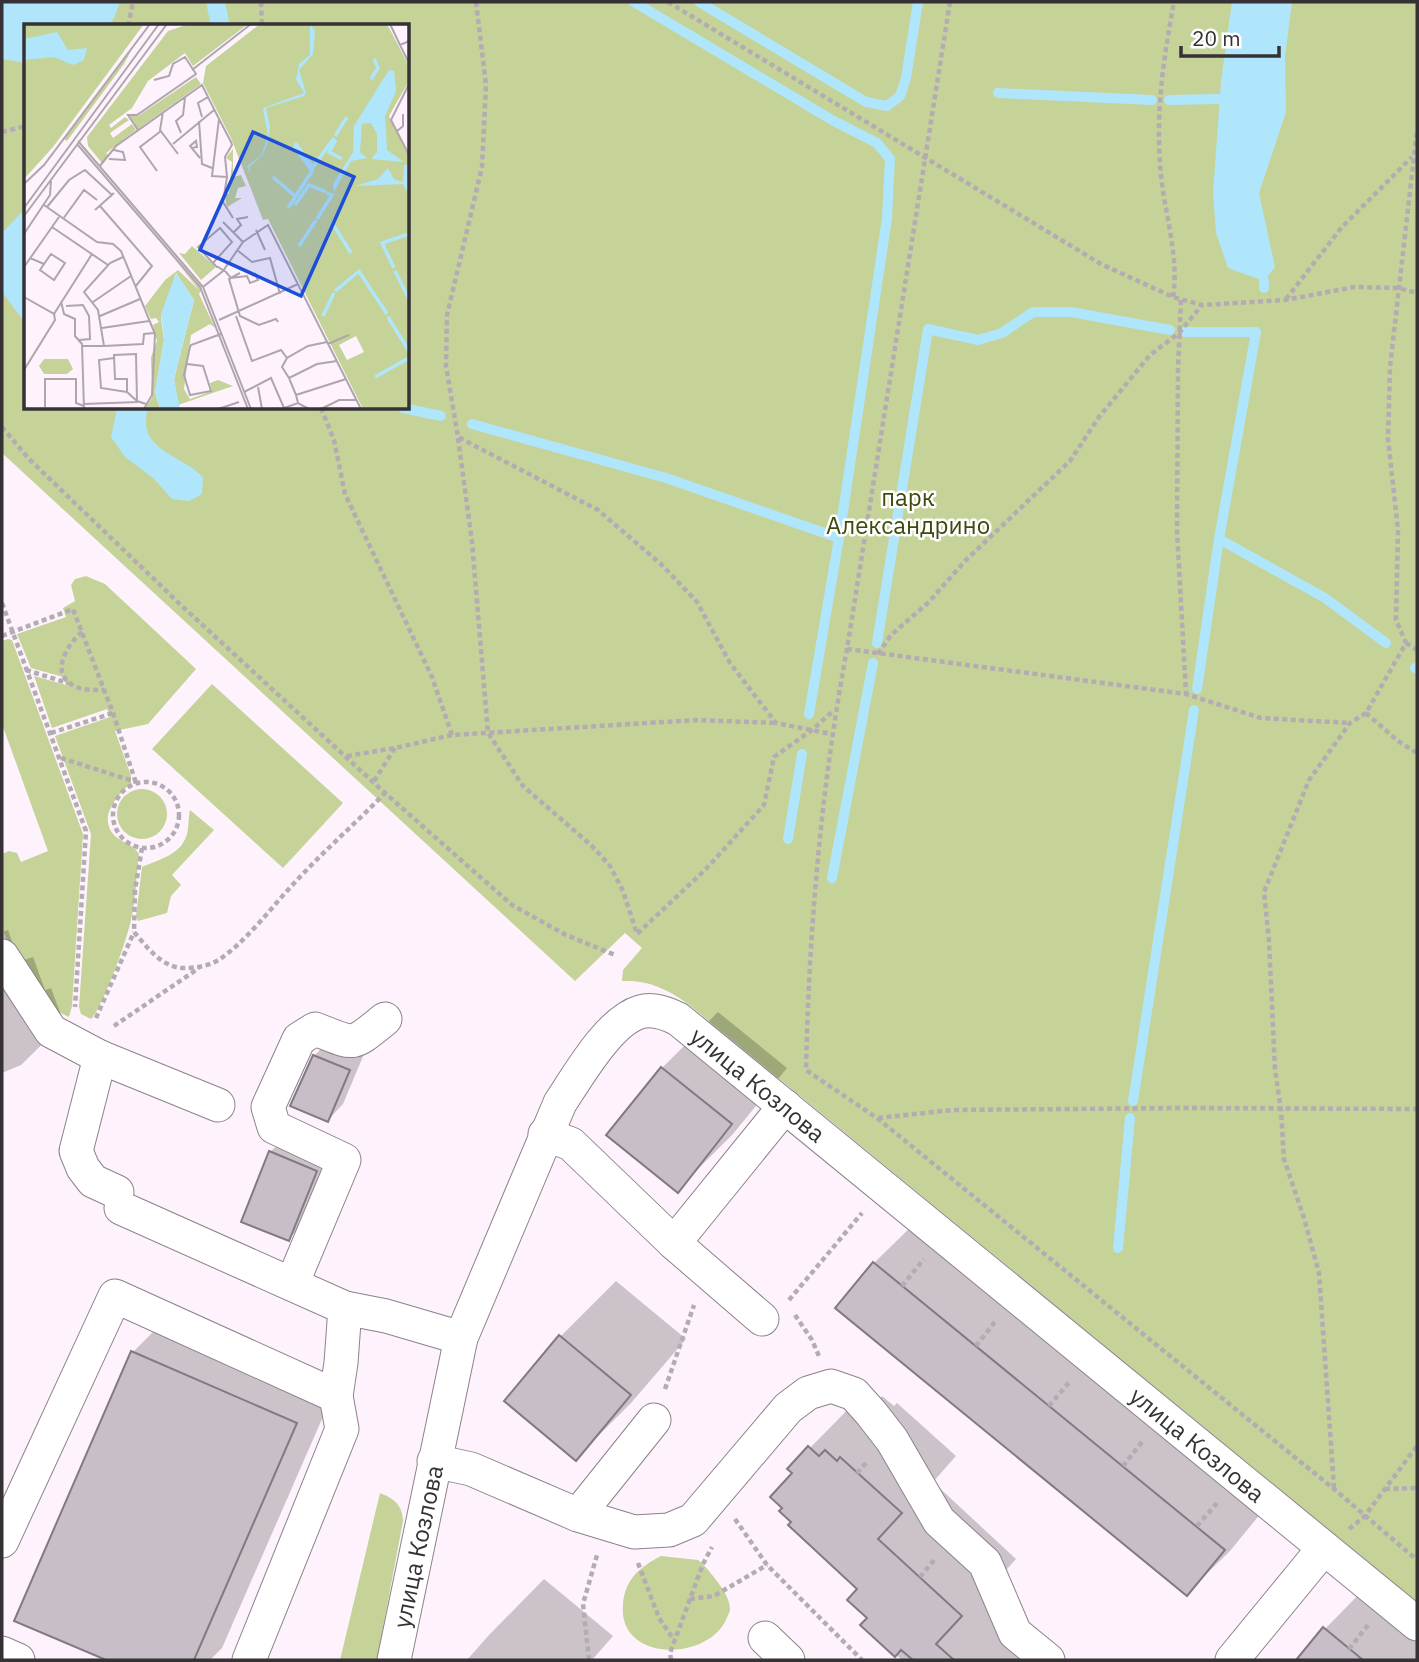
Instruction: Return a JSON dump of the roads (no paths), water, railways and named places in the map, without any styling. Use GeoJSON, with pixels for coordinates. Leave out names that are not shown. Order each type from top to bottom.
{"type":"FeatureCollection","features":[{"type":"Feature","properties":{"kind":"street"},"geometry":{"type":"LineString","coordinates":[[2,956],[51,1031],[98,1045],[218,1105]]}},
{"type":"Feature","properties":{"kind":"street","name":"улица Козлова"},"geometry":{"type":"LineString","coordinates":[[394,1660],[433,1461],[461,1338],[560,1103],[583,1068],[625,1019],[641,1011],[661,1011],[678,1018],[1333,1541],[1417,1624]]}},
{"type":"Feature","properties":{"kind":"street"},"geometry":{"type":"LineString","coordinates":[[292,1284],[344,1160],[274,1127],[268,1107],[299,1038],[315,1030],[348,1042],[357,1041],[385,1018]]}},
{"type":"Feature","properties":{"kind":"street"},"geometry":{"type":"LineString","coordinates":[[98,1045],[76,1151],[83,1168],[93,1181],[119,1200],[345,1308],[386,1316],[461,1338]]}},
{"type":"Feature","properties":{"kind":"street"},"geometry":{"type":"LineString","coordinates":[[674,1242],[785,1106]]}},
{"type":"Feature","properties":{"kind":"street"},"geometry":{"type":"LineString","coordinates":[[545,1134],[571,1144],[674,1242],[776,1313]]}},
{"type":"Feature","properties":{"kind":"street"},"geometry":{"type":"LineString","coordinates":[[2,1541],[115,1296],[336,1396]]}},
{"type":"Feature","properties":{"kind":"street"},"geometry":{"type":"LineString","coordinates":[[249,1660],[342,1429],[336,1396],[345,1308]]}},
{"type":"Feature","properties":{"kind":"street"},"geometry":{"type":"LineString","coordinates":[[433,1461],[471,1469],[578,1515],[634,1532],[669,1530],[693,1520],[788,1408],[808,1393],[831,1386],[853,1394],[871,1413],[892,1440],[939,1521],[985,1563],[1015,1633],[1048,1660]]}},
{"type":"Feature","properties":{"kind":"street"},"geometry":{"type":"LineString","coordinates":[[578,1515],[659,1405]]}},
{"type":"Feature","properties":{"kind":"street"},"geometry":{"type":"LineString","coordinates":[[1232,1660],[1333,1541]]}},
{"type":"Feature","properties":{"kind":"street"},"geometry":{"type":"LineString","coordinates":[[2,1653],[18,1660]]}},
{"type":"Feature","properties":{"kind":"water"},"geometry":{"type":"Polygon","coordinates":[[[2,2],[120,2],[110,24],[24,24],[24,63],[2,59],[2,2]]]}},
{"type":"Feature","properties":{"kind":"water"},"geometry":{"type":"Polygon","coordinates":[[[206,2],[225,2],[230,24],[211,24],[206,2]]]}},
{"type":"Feature","properties":{"kind":"water"},"geometry":{"type":"Polygon","coordinates":[[[1232,2],[1292,2],[1285,56],[1286,112],[1259,193],[1275,267],[1264,281],[1228,268],[1216,233],[1213,193],[1221,81],[1232,2]]]}},
{"type":"Feature","properties":{"kind":"water"},"geometry":{"type":"Polygon","coordinates":[[[24,212],[24,321],[2,292],[2,233],[24,212]]]}},
{"type":"Feature","properties":{"kind":"water"},"geometry":{"type":"Polygon","coordinates":[[[117,410],[148,410],[148,433],[162,449],[203,477],[202,494],[189,501],[172,499],[153,478],[125,457],[111,437],[117,410]]]}},
{"type":"Feature","properties":{"kind":"waterway"},"geometry":{"type":"LineString","coordinates":[[634,2],[832,120],[877,143],[890,159],[887,218],[839,538],[809,714]]}},
{"type":"Feature","properties":{"kind":"waterway"},"geometry":{"type":"LineString","coordinates":[[699,2],[866,102],[887,106],[900,96],[906,78],[918,2]]}},
{"type":"Feature","properties":{"kind":"waterway"},"geometry":{"type":"LineString","coordinates":[[998,93],[1152,100]]}},
{"type":"Feature","properties":{"kind":"waterway"},"geometry":{"type":"LineString","coordinates":[[1169,100],[1219,99]]}},
{"type":"Feature","properties":{"kind":"waterway"},"geometry":{"type":"LineString","coordinates":[[1264,281],[1264,288]]}},
{"type":"Feature","properties":{"kind":"waterway"},"geometry":{"type":"LineString","coordinates":[[877,643],[928,329],[978,340],[1002,333],[1033,312],[1071,312],[1170,330]]}},
{"type":"Feature","properties":{"kind":"waterway"},"geometry":{"type":"LineString","coordinates":[[1185,332],[1256,332],[1219,539],[1197,689]]}},
{"type":"Feature","properties":{"kind":"waterway"},"geometry":{"type":"LineString","coordinates":[[410,409],[441,416]]}},
{"type":"Feature","properties":{"kind":"waterway"},"geometry":{"type":"LineString","coordinates":[[472,424],[666,478],[839,538]]}},
{"type":"Feature","properties":{"kind":"waterway"},"geometry":{"type":"LineString","coordinates":[[1219,539],[1325,598],[1386,643]]}},
{"type":"Feature","properties":{"kind":"waterway"},"geometry":{"type":"LineString","coordinates":[[832,878],[873,663]]}},
{"type":"Feature","properties":{"kind":"waterway"},"geometry":{"type":"LineString","coordinates":[[1133,1101],[1194,710]]}},
{"type":"Feature","properties":{"kind":"waterway"},"geometry":{"type":"LineString","coordinates":[[788,839],[802,754]]}},
{"type":"Feature","properties":{"kind":"waterway"},"geometry":{"type":"LineString","coordinates":[[1118,1248],[1130,1118]]}},
{"type":"Feature","properties":{"kind":"park label","name":"парк Александрино"},"geometry":{"type":"Point","coordinates":[908,511]}}]}
